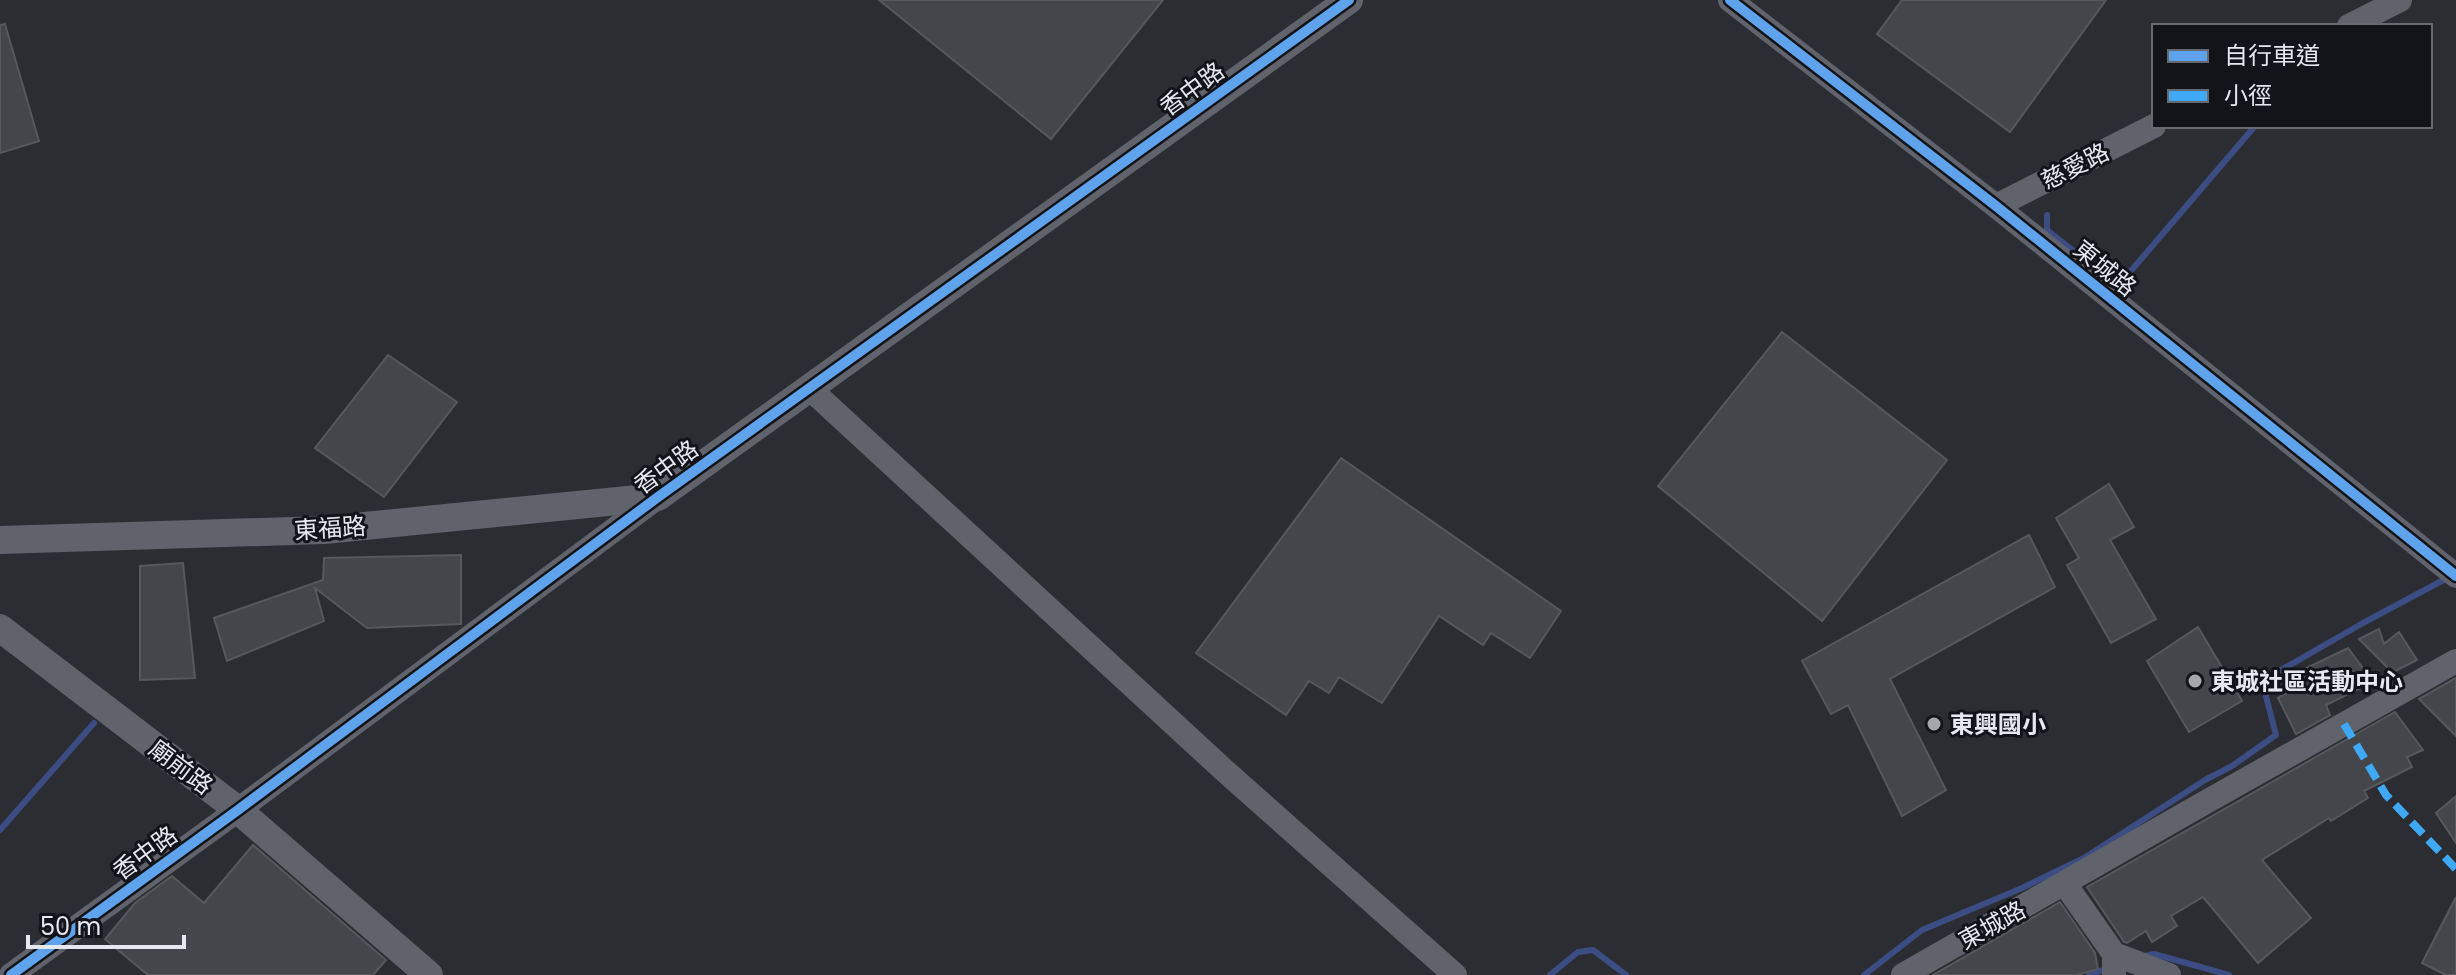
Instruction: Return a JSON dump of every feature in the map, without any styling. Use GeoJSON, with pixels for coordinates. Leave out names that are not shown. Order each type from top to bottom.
{"type":"FeatureCollection","features":[{"type":"Feature","properties":{"kind":"street","name":"香中路"},"geometry":{"type":"LineString","coordinates":[[11,975],[658,497],[1349,0]]}},
{"type":"Feature","properties":{"kind":"street","name":"東城路"},"geometry":{"type":"LineString","coordinates":[[1730,0],[1996,206],[2454,574]]}},
{"type":"Feature","properties":{"kind":"street"},"geometry":{"type":"LineString","coordinates":[[2353,24],[2400,0]]}},
{"type":"Feature","properties":{"kind":"street","name":"慈愛路"},"geometry":{"type":"LineString","coordinates":[[1996,206],[2152,127]]}},
{"type":"Feature","properties":{"kind":"street"},"geometry":{"type":"LineString","coordinates":[[809,388],[1225,771],[1455,975]]}},
{"type":"Feature","properties":{"kind":"street","name":"東福路"},"geometry":{"type":"LineString","coordinates":[[0,540],[324,530],[658,497]]}},
{"type":"Feature","properties":{"kind":"street","name":"廟前路"},"geometry":{"type":"LineString","coordinates":[[0,628],[238,810],[429,975]]}},
{"type":"Feature","properties":{"kind":"street","name":"東城路"},"geometry":{"type":"LineString","coordinates":[[1903,975],[2456,661]]}},
{"type":"Feature","properties":{"kind":"street"},"geometry":{"type":"LineString","coordinates":[[2065,884],[2114,965],[2169,975]]}},
{"type":"Feature","properties":{"kind":"building"},"geometry":{"type":"Polygon","coordinates":[[[879,0],[1163,0],[1051,139],[879,0]]]}},
{"type":"Feature","properties":{"kind":"building"},"geometry":{"type":"Polygon","coordinates":[[[1902,0],[2106,0],[2010,132],[1877,34],[1902,0]]]}},
{"type":"Feature","properties":{"kind":"building"},"geometry":{"type":"Polygon","coordinates":[[[5,24],[39,141],[0,153],[0,25],[5,24]]]}},
{"type":"Feature","properties":{"kind":"building"},"geometry":{"type":"Polygon","coordinates":[[[1782,332],[1947,460],[1822,621],[1658,486],[1782,332]]]}},
{"type":"Feature","properties":{"kind":"building"},"geometry":{"type":"Polygon","coordinates":[[[388,355],[457,402],[384,497],[315,448],[388,355]]]}},
{"type":"Feature","properties":{"kind":"building"},"geometry":{"type":"Polygon","coordinates":[[[1341,458],[1561,611],[1530,658],[1491,633],[1483,645],[1439,616],[1382,703],[1339,677],[1329,693],[1309,681],[1286,715],[1196,653],[1341,458]]]}},
{"type":"Feature","properties":{"kind":"building"},"geometry":{"type":"Polygon","coordinates":[[[2109,484],[2134,527],[2110,540],[2156,619],[2111,643],[2067,565],[2079,558],[2056,518],[2109,484]]]}},
{"type":"Feature","properties":{"kind":"building"},"geometry":{"type":"Polygon","coordinates":[[[2029,535],[2055,587],[1890,679],[1946,790],[1902,816],[1848,705],[1831,714],[1802,661],[2029,535]]]}},
{"type":"Feature","properties":{"kind":"building"},"geometry":{"type":"Polygon","coordinates":[[[461,555],[461,624],[367,628],[315,588],[324,621],[227,661],[214,618],[323,580],[324,558],[461,555]]]}},
{"type":"Feature","properties":{"kind":"building"},"geometry":{"type":"Polygon","coordinates":[[[183,563],[195,678],[140,680],[140,566],[183,563]]]}},
{"type":"Feature","properties":{"kind":"building","name":"東城社區活動中心"},"geometry":{"type":"Polygon","coordinates":[[[2198,627],[2242,701],[2189,732],[2147,661],[2198,627]]]}},
{"type":"Feature","properties":{"kind":"building"},"geometry":{"type":"Polygon","coordinates":[[[2379,629],[2384,644],[2399,632],[2417,660],[2395,671],[2397,677],[2359,639],[2379,629]]]}},
{"type":"Feature","properties":{"kind":"building"},"geometry":{"type":"Polygon","coordinates":[[[2348,648],[2373,682],[2326,705],[2330,715],[2296,734],[2278,698],[2296,688],[2290,676],[2348,648]]]}},
{"type":"Feature","properties":{"kind":"building"},"geometry":{"type":"Polygon","coordinates":[[[2456,678],[2456,736],[2419,699],[2456,678]]]}},
{"type":"Feature","properties":{"kind":"building"},"geometry":{"type":"Polygon","coordinates":[[[2395,712],[2423,750],[2407,757],[2412,767],[2364,791],[2368,798],[2331,821],[2329,818],[2262,860],[2311,918],[2258,963],[2203,897],[2171,916],[2177,926],[2152,942],[2146,931],[2124,942],[2087,887],[2395,712]]]}},
{"type":"Feature","properties":{"kind":"building"},"geometry":{"type":"Polygon","coordinates":[[[2456,796],[2456,843],[2436,813],[2456,796]]]}},
{"type":"Feature","properties":{"kind":"building"},"geometry":{"type":"Polygon","coordinates":[[[253,845],[386,960],[373,975],[148,975],[105,939],[135,903],[172,876],[204,903],[253,845]]]}},
{"type":"Feature","properties":{"kind":"building"},"geometry":{"type":"Polygon","coordinates":[[[2456,897],[2456,975],[2446,975],[2422,963],[2456,897]]]}},
{"type":"Feature","properties":{"kind":"building"},"geometry":{"type":"Polygon","coordinates":[[[2060,902],[2095,953],[2098,969],[2077,975],[1933,975],[2060,902]]]}},
{"type":"Feature","properties":{"kind":"waterway"},"geometry":{"type":"LineString","coordinates":[[2047,215],[2047,230],[2118,286],[2253,128]]}},
{"type":"Feature","properties":{"kind":"waterway"},"geometry":{"type":"LineString","coordinates":[[1864,975],[1922,930],[2084,858],[2232,766],[2276,735],[2262,681],[2449,577]]}},
{"type":"Feature","properties":{"kind":"waterway"},"geometry":{"type":"LineString","coordinates":[[0,830],[94,723]]}},
{"type":"Feature","properties":{"kind":"waterway"},"geometry":{"type":"LineString","coordinates":[[1550,975],[1578,952],[1593,950],[1626,975]]}},
{"type":"Feature","properties":{"kind":"waterway"},"geometry":{"type":"LineString","coordinates":[[2145,956],[2154,954],[2229,975]]}},
{"type":"Feature","properties":{"kind":"waterway"},"geometry":{"type":"LineString","coordinates":[[2089,975],[2108,968]]}},
{"type":"Feature","properties":{"kind":"marked path"},"geometry":{"type":"LineString","coordinates":[[2344,724],[2386,795],[2456,869]]}},
{"type":"Feature","properties":{"kind":"cycle path"},"geometry":{"type":"LineString","coordinates":[[11,975],[658,497],[1349,0]]}},
{"type":"Feature","properties":{"kind":"cycle path"},"geometry":{"type":"LineString","coordinates":[[1730,0],[1996,206],[2456,576]]}},
{"type":"Feature","properties":{"kind":"place","name":"東城社區活動中心"},"geometry":{"type":"Point","coordinates":[2195,681]}},
{"type":"Feature","properties":{"kind":"place","name":"東興國小"},"geometry":{"type":"Point","coordinates":[1934,724]}}]}
